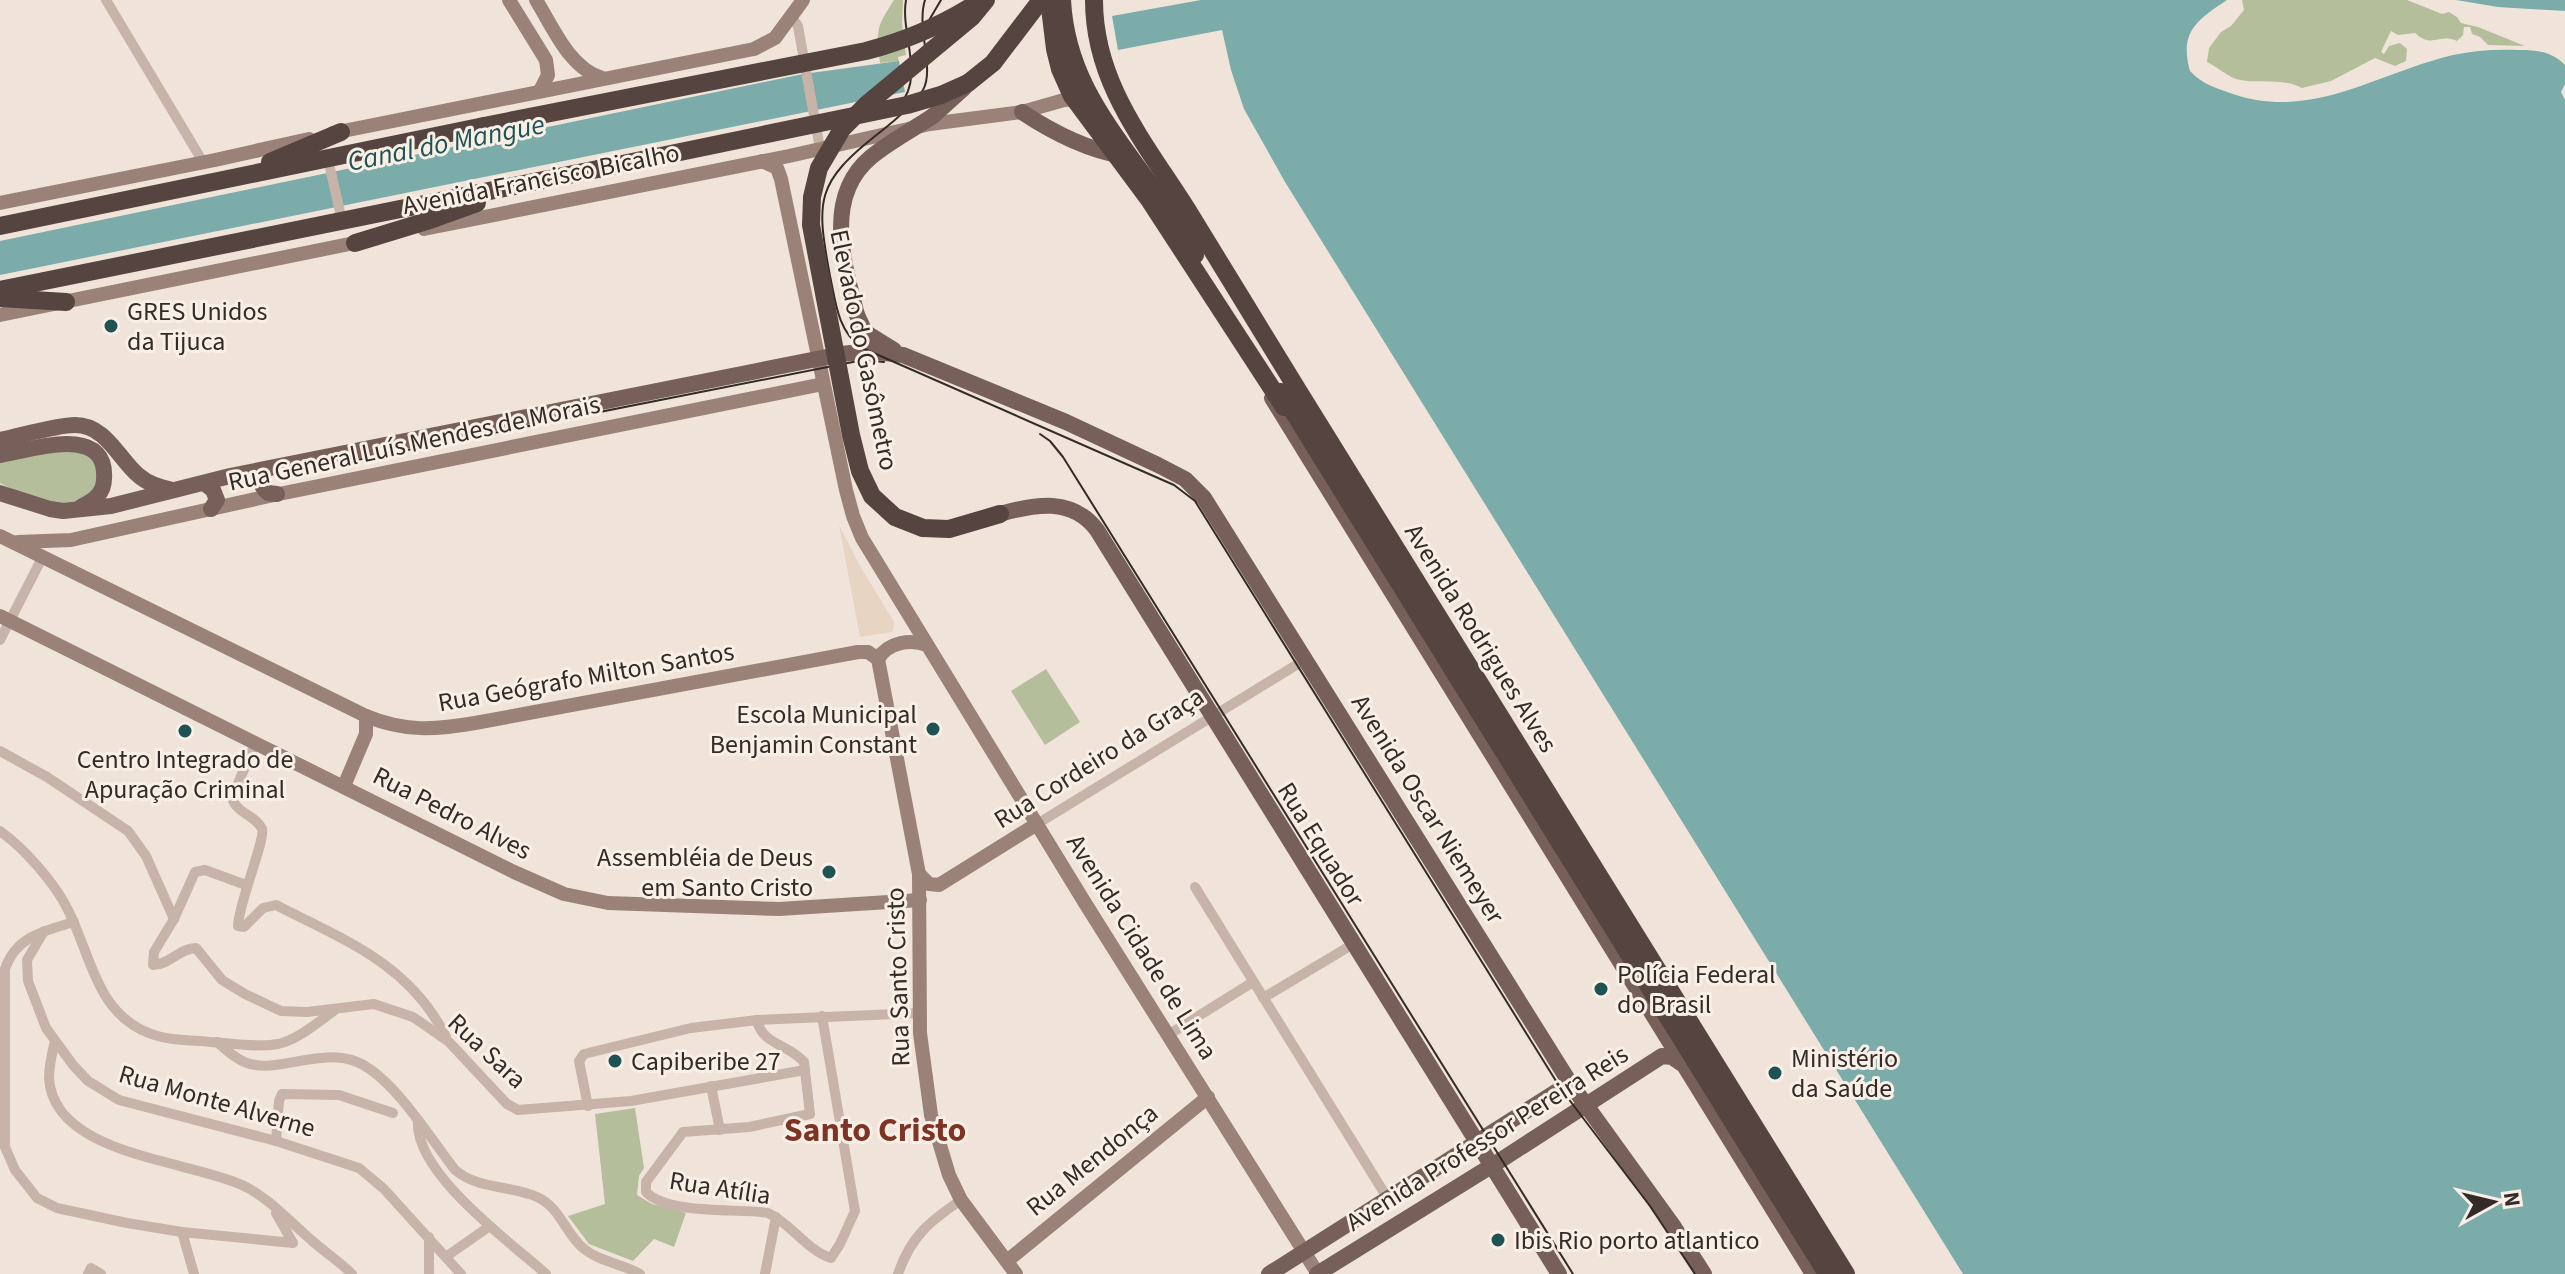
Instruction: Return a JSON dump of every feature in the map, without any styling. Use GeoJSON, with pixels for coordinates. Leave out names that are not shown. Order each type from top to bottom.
{"type":"FeatureCollection","features":[{"type":"Feature","properties":{"kind":"highway","name":"Elevado do Gasômetro"},"geometry":{"type":"LineString","coordinates":[[330,166],[484,126],[897,43],[929,30],[983,0]]}},
{"type":"Feature","properties":{"kind":"highway","name":"Elevado do Gasômetro"},"geometry":{"type":"LineString","coordinates":[[983,0],[972,17],[866,105],[842,129],[819,168],[810,217],[851,435],[860,471],[872,496],[899,520],[932,530],[958,528],[1000,514]]}},
{"type":"Feature","properties":{"kind":"highway","name":"Avenida Francisco Bicalho"},"geometry":{"type":"LineString","coordinates":[[0,290],[340,214],[519,185],[907,105],[968,83],[993,63],[1041,0]]}},
{"type":"Feature","properties":{"kind":"highway"},"geometry":{"type":"LineString","coordinates":[[1049,0],[1055,49],[1072,96],[1150,201],[1284,407],[1329,469]]}},
{"type":"Feature","properties":{"kind":"highway","name":"Avenida Rodrigues Alves"},"geometry":{"type":"LineString","coordinates":[[1062,0],[1074,62],[1091,101],[1178,227],[1827,1274]]}},
{"type":"Feature","properties":{"kind":"highway","name":"Avenida Rodrigues Alves"},"geometry":{"type":"LineString","coordinates":[[1094,0],[1100,55],[1121,107],[1846,1274]]}},
{"type":"Feature","properties":{"kind":"highway"},"geometry":{"type":"LineString","coordinates":[[223,181],[341,132]]}},
{"type":"Feature","properties":{"kind":"highway"},"geometry":{"type":"LineString","coordinates":[[0,226],[223,181],[330,166]]}},
{"type":"Feature","properties":{"kind":"highway"},"geometry":{"type":"LineString","coordinates":[[355,243],[427,221],[519,185]]}},
{"type":"Feature","properties":{"kind":"highway"},"geometry":{"type":"LineString","coordinates":[[0,216],[65,213]]}},
{"type":"Feature","properties":{"kind":"highway"},"geometry":{"type":"LineString","coordinates":[[0,298],[66,302]]}},
{"type":"Feature","properties":{"kind":"main road"},"geometry":{"type":"LineString","coordinates":[[509,0],[551,65],[561,65],[567,60],[567,49]]}},
{"type":"Feature","properties":{"kind":"main road"},"geometry":{"type":"LineString","coordinates":[[536,0],[583,69],[602,78]]}},
{"type":"Feature","properties":{"kind":"main road"},"geometry":{"type":"LineString","coordinates":[[0,203],[602,78],[742,52],[768,42],[781,31],[803,0]]}},
{"type":"Feature","properties":{"kind":"main road"},"geometry":{"type":"LineString","coordinates":[[540,91],[548,75],[546,60]]}},
{"type":"Feature","properties":{"kind":"main road"},"geometry":{"type":"LineString","coordinates":[[903,355],[869,335],[861,326],[841,230],[842,206],[855,174],[870,158],[933,116],[968,83]]}},
{"type":"Feature","properties":{"kind":"main road","name":"Avenida Francisco Bicalho"},"geometry":{"type":"LineString","coordinates":[[0,315],[762,161],[930,124],[1022,112],[1064,100],[1091,101]]}},
{"type":"Feature","properties":{"kind":"main road"},"geometry":{"type":"LineString","coordinates":[[1022,112],[1042,126],[1104,153],[1127,157]]}},
{"type":"Feature","properties":{"kind":"main road","name":"Avenida Rodrigues Alves"},"geometry":{"type":"LineString","coordinates":[[1108,127],[1127,157],[1130,169],[1813,1274]]}},
{"type":"Feature","properties":{"kind":"main road","name":"Avenida Cidade de Lima"},"geometry":{"type":"LineString","coordinates":[[762,161],[774,165],[779,172],[823,384],[853,516],[862,538],[1317,1274]]}},
{"type":"Feature","properties":{"kind":"main road"},"geometry":{"type":"LineString","coordinates":[[818,359],[868,351],[903,355]]}},
{"type":"Feature","properties":{"kind":"main road","name":"Avenida Oscar Niemeyer"},"geometry":{"type":"LineString","coordinates":[[903,355],[1066,422],[1182,477],[1195,487],[1209,504],[1570,1083],[1704,1274]]}},
{"type":"Feature","properties":{"kind":"main road","name":"Rua General Luís Mendes de Morais"},"geometry":{"type":"LineString","coordinates":[[0,493],[33,506],[63,511],[111,506],[267,469],[818,359]]}},
{"type":"Feature","properties":{"kind":"main road","name":"Rua General Luís Mendes de Morais"},"geometry":{"type":"LineString","coordinates":[[7,539],[42,543],[71,540],[277,494],[823,384]]}},
{"type":"Feature","properties":{"kind":"main road"},"geometry":{"type":"LineString","coordinates":[[0,440],[75,425],[89,428],[109,442],[136,474],[157,486],[178,491]]}},
{"type":"Feature","properties":{"kind":"main road"},"geometry":{"type":"LineString","coordinates":[[0,455],[66,443],[90,448],[101,460],[104,482],[98,496],[76,509]]}},
{"type":"Feature","properties":{"kind":"main road"},"geometry":{"type":"LineString","coordinates":[[267,469],[261,477],[262,485],[268,493],[277,494]]}},
{"type":"Feature","properties":{"kind":"main road"},"geometry":{"type":"LineString","coordinates":[[204,483],[211,487],[217,497],[211,509]]}},
{"type":"Feature","properties":{"kind":"main road","name":"Rua Equador"},"geometry":{"type":"LineString","coordinates":[[1000,514],[1045,505],[1071,510],[1097,530],[1559,1274]]}},
{"type":"Feature","properties":{"kind":"main road","name":"Rua Geógrafo Milton Santos"},"geometry":{"type":"LineString","coordinates":[[7,539],[366,716],[404,728],[452,727],[858,652],[868,652],[878,659]]}},
{"type":"Feature","properties":{"kind":"main road"},"geometry":{"type":"LineString","coordinates":[[68,570],[61,553],[64,545],[71,540]]}},
{"type":"Feature","properties":{"kind":"main road","name":"Rua Pedro Alves"},"geometry":{"type":"LineString","coordinates":[[6,618],[564,894],[584,900],[621,904],[779,909],[920,900]]}},
{"type":"Feature","properties":{"kind":"main road"},"geometry":{"type":"LineString","coordinates":[[878,659],[888,648],[906,642],[927,645]]}},
{"type":"Feature","properties":{"kind":"main road","name":"Rua Santo Cristo"},"geometry":{"type":"LineString","coordinates":[[878,659],[919,874],[919,1013],[931,1115],[949,1175],[961,1200],[1016,1274]]}},
{"type":"Feature","properties":{"kind":"main road"},"geometry":{"type":"LineString","coordinates":[[344,786],[366,734],[366,716]]}},
{"type":"Feature","properties":{"kind":"main road","name":"Rua Cordeiro da Graça"},"geometry":{"type":"LineString","coordinates":[[919,874],[929,884],[939,885],[1037,824]]}},
{"type":"Feature","properties":{"kind":"main road","name":"Avenida Professor Pereira Reis"},"geometry":{"type":"LineString","coordinates":[[1317,1274],[1662,1056],[1672,1057],[1683,1065]]}},
{"type":"Feature","properties":{"kind":"main road","name":"Avenida Professor Pereira Reis"},"geometry":{"type":"LineString","coordinates":[[1269,1274],[1570,1083]]}},
{"type":"Feature","properties":{"kind":"main road","name":"Rua Mendonça"},"geometry":{"type":"LineString","coordinates":[[1007,1261],[1208,1097]]}},
{"type":"Feature","properties":{"kind":"street"},"geometry":{"type":"LineString","coordinates":[[106,0],[203,162]]}},
{"type":"Feature","properties":{"kind":"street"},"geometry":{"type":"LineString","coordinates":[[792,17],[798,26],[820,149]]}},
{"type":"Feature","properties":{"kind":"street"},"geometry":{"type":"LineString","coordinates":[[330,166],[340,214]]}},
{"type":"Feature","properties":{"kind":"street"},"geometry":{"type":"LineString","coordinates":[[0,640],[6,618],[42,558]]}},
{"type":"Feature","properties":{"kind":"street","name":"Rua Cordeiro da Graça"},"geometry":{"type":"LineString","coordinates":[[1037,824],[1306,659]]}},
{"type":"Feature","properties":{"kind":"street"},"geometry":{"type":"LineString","coordinates":[[255,743],[232,798],[236,807],[261,826],[263,831],[246,885],[239,928],[244,927],[263,908],[276,905],[371,954],[397,972],[419,994],[436,1016],[449,1042]]}},
{"type":"Feature","properties":{"kind":"street"},"geometry":{"type":"LineString","coordinates":[[0,751],[47,777],[128,831],[146,856],[174,919]]}},
{"type":"Feature","properties":{"kind":"street","name":"Rua Sara"},"geometry":{"type":"LineString","coordinates":[[2,833],[46,878],[66,905],[101,990],[118,1013],[158,1036],[278,1044],[304,1032],[337,1009],[374,1004],[391,1008],[429,1026],[449,1042],[512,1107],[525,1111],[651,1098],[805,1070]]}},
{"type":"Feature","properties":{"kind":"street"},"geometry":{"type":"LineString","coordinates":[[246,885],[200,870],[195,872],[174,919],[154,952],[153,965],[164,963],[189,948],[196,948],[222,980],[270,1006],[287,1012],[337,1009]]}},
{"type":"Feature","properties":{"kind":"street"},"geometry":{"type":"LineString","coordinates":[[1195,887],[1388,1199]]}},
{"type":"Feature","properties":{"kind":"street"},"geometry":{"type":"LineString","coordinates":[[5,1147],[5,969],[20,942],[74,922]]}},
{"type":"Feature","properties":{"kind":"street","name":"Rua Monte Alverne"},"geometry":{"type":"LineString","coordinates":[[44,931],[27,960],[26,971],[39,1013],[55,1041],[88,1081],[119,1100],[276,1141],[359,1168],[384,1189],[461,1274]]}},
{"type":"Feature","properties":{"kind":"street"},"geometry":{"type":"LineString","coordinates":[[1263,998],[1355,943]]}},
{"type":"Feature","properties":{"kind":"street"},"geometry":{"type":"LineString","coordinates":[[1168,1035],[1253,982]]}},
{"type":"Feature","properties":{"kind":"street"},"geometry":{"type":"LineString","coordinates":[[588,1106],[579,1061],[582,1054],[691,1028],[757,1020],[919,1013]]}},
{"type":"Feature","properties":{"kind":"street","name":"Rua Atília"},"geometry":{"type":"LineString","coordinates":[[805,1070],[811,1109],[809,1115],[749,1127],[687,1131],[680,1135],[646,1182],[646,1192],[665,1203],[703,1209],[761,1212],[776,1217],[807,1244],[831,1258],[855,1211],[822,1016]]}},
{"type":"Feature","properties":{"kind":"street"},"geometry":{"type":"LineString","coordinates":[[757,1020],[760,1033],[801,1058],[805,1070]]}},
{"type":"Feature","properties":{"kind":"street"},"geometry":{"type":"LineString","coordinates":[[55,1041],[50,1062],[51,1089],[64,1112],[86,1134],[108,1145],[224,1178],[252,1190],[352,1274]]}},
{"type":"Feature","properties":{"kind":"street"},"geometry":{"type":"LineString","coordinates":[[217,1042],[248,1064],[326,1056],[357,1062],[370,1069],[387,1084],[463,1176],[483,1185],[539,1198],[558,1215],[584,1249],[640,1274]]}},
{"type":"Feature","properties":{"kind":"street"},"geometry":{"type":"LineString","coordinates":[[711,1086],[720,1130]]}},
{"type":"Feature","properties":{"kind":"street"},"geometry":{"type":"LineString","coordinates":[[276,1141],[282,1094],[339,1095],[393,1113]]}},
{"type":"Feature","properties":{"kind":"street"},"geometry":{"type":"LineString","coordinates":[[418,1122],[419,1141],[451,1189],[546,1274]]}},
{"type":"Feature","properties":{"kind":"street"},"geometry":{"type":"LineString","coordinates":[[0,1135],[23,1182],[47,1204],[182,1232],[293,1243],[271,1204]]}},
{"type":"Feature","properties":{"kind":"street"},"geometry":{"type":"LineString","coordinates":[[898,1274],[914,1238],[927,1224],[961,1200]]}},
{"type":"Feature","properties":{"kind":"street"},"geometry":{"type":"LineString","coordinates":[[765,1274],[776,1217]]}},
{"type":"Feature","properties":{"kind":"street"},"geometry":{"type":"LineString","coordinates":[[447,1256],[490,1226]]}},
{"type":"Feature","properties":{"kind":"street"},"geometry":{"type":"LineString","coordinates":[[182,1232],[194,1274]]}},
{"type":"Feature","properties":{"kind":"street"},"geometry":{"type":"LineString","coordinates":[[429,1237],[429,1274]]}},
{"type":"Feature","properties":{"kind":"green space"},"geometry":{"type":"Polygon","coordinates":[[[894,0],[903,0],[906,55],[898,57],[899,61],[880,63],[879,30],[894,0]]]}},
{"type":"Feature","properties":{"kind":"green space"},"geometry":{"type":"Polygon","coordinates":[[[2242,0],[2407,0],[2442,14],[2449,12],[2461,23],[2525,46],[2488,45],[2472,34],[2470,27],[2464,27],[2463,35],[2457,41],[2426,40],[2415,33],[2398,35],[2391,31],[2381,52],[2384,54],[2389,46],[2400,43],[2407,49],[2406,61],[2395,66],[2375,58],[2331,81],[2302,88],[2287,83],[2244,81],[2207,62],[2209,48],[2244,10],[2242,0]]]}},
{"type":"Feature","properties":{"kind":"green space"},"geometry":{"type":"Polygon","coordinates":[[[66,447],[79,449],[96,463],[97,482],[94,490],[82,499],[57,504],[41,502],[0,483],[0,462],[66,447]]]}},
{"type":"Feature","properties":{"kind":"green space"},"geometry":{"type":"Polygon","coordinates":[[[1046,669],[1080,722],[1045,745],[1011,691],[1046,669]]]}},
{"type":"Feature","properties":{"kind":"green space"},"geometry":{"type":"Polygon","coordinates":[[[635,1108],[644,1168],[639,1176],[637,1195],[652,1204],[686,1213],[674,1247],[654,1239],[633,1261],[589,1244],[568,1216],[605,1204],[595,1114],[635,1108]]]}},
{"type":"Feature","properties":{"kind":"shaded area"},"geometry":{"type":"Polygon","coordinates":[[[839,525],[894,622],[891,632],[860,637],[839,525]]]}},
{"type":"Feature","properties":{"kind":"water"},"geometry":{"type":"Polygon","coordinates":[[[1201,0],[2227,0],[2193,28],[2187,46],[2190,71],[2215,88],[2262,101],[2290,102],[2317,98],[2425,63],[2478,51],[2539,51],[2565,65],[2565,84],[2561,92],[2565,100],[2565,1274],[1963,1274],[1285,182],[1244,109],[1222,30],[1118,50],[1112,16],[1201,0]]]}},
{"type":"Feature","properties":{"kind":"water"},"geometry":{"type":"Polygon","coordinates":[[[2456,0],[2565,0],[2565,11],[2498,7],[2456,0]]]}},
{"type":"Feature","properties":{"kind":"water"},"geometry":{"type":"Polygon","coordinates":[[[899,61],[905,92],[0,275],[0,241],[803,74],[899,61]]]}},
{"type":"Feature","properties":{"kind":"tram line"},"geometry":{"type":"LineString","coordinates":[[900,104],[911,81],[906,0]]}},
{"type":"Feature","properties":{"kind":"tram line"},"geometry":{"type":"LineString","coordinates":[[925,0],[923,23],[927,71],[923,90],[914,102],[842,166],[825,195],[822,211],[825,250],[836,305],[846,332],[860,347],[1174,485],[1195,501],[1561,1089],[1650,1206],[1695,1274]]}},
{"type":"Feature","properties":{"kind":"tram line"},"geometry":{"type":"LineString","coordinates":[[927,30],[928,22],[941,0]]}},
{"type":"Feature","properties":{"kind":"tram line"},"geometry":{"type":"LineString","coordinates":[[296,472],[863,360],[884,362]]}},
{"type":"Feature","properties":{"kind":"tram line"},"geometry":{"type":"LineString","coordinates":[[1040,434],[1063,457],[1573,1274]]}},
{"type":"Feature","properties":{"kind":"place","name":"GRES Unidos da Tijuca"},"geometry":{"type":"Point","coordinates":[111,326]}},
{"type":"Feature","properties":{"kind":"place","name":"Escola Municipal Benjamin Constant"},"geometry":{"type":"Point","coordinates":[933,729]}},
{"type":"Feature","properties":{"kind":"place","name":"Centro Integrado de Apuração Criminal"},"geometry":{"type":"Point","coordinates":[185,731]}},
{"type":"Feature","properties":{"kind":"place","name":"Assembléia de Deus em Santo Cristo"},"geometry":{"type":"Point","coordinates":[829,872]}},
{"type":"Feature","properties":{"kind":"place","name":"Polícia Federal do Brasil"},"geometry":{"type":"Point","coordinates":[1601,989]}},
{"type":"Feature","properties":{"kind":"place","name":"Capiberibe 27"},"geometry":{"type":"Point","coordinates":[615,1061]}},
{"type":"Feature","properties":{"kind":"place","name":"Ministério da Saúde"},"geometry":{"type":"Point","coordinates":[1775,1073]}},
{"type":"Feature","properties":{"kind":"place","name":"Ibis Rio porto atlantico"},"geometry":{"type":"Point","coordinates":[1498,1240]}},
{"type":"Feature","properties":{"kind":"district","name":"Santo Cristo"},"geometry":{"type":"Point","coordinates":[875,1130]}},
{"type":"Feature","properties":{"kind":"water label","name":"Canal do Mangue"},"geometry":{"type":"Point","coordinates":[446,143]}}]}
